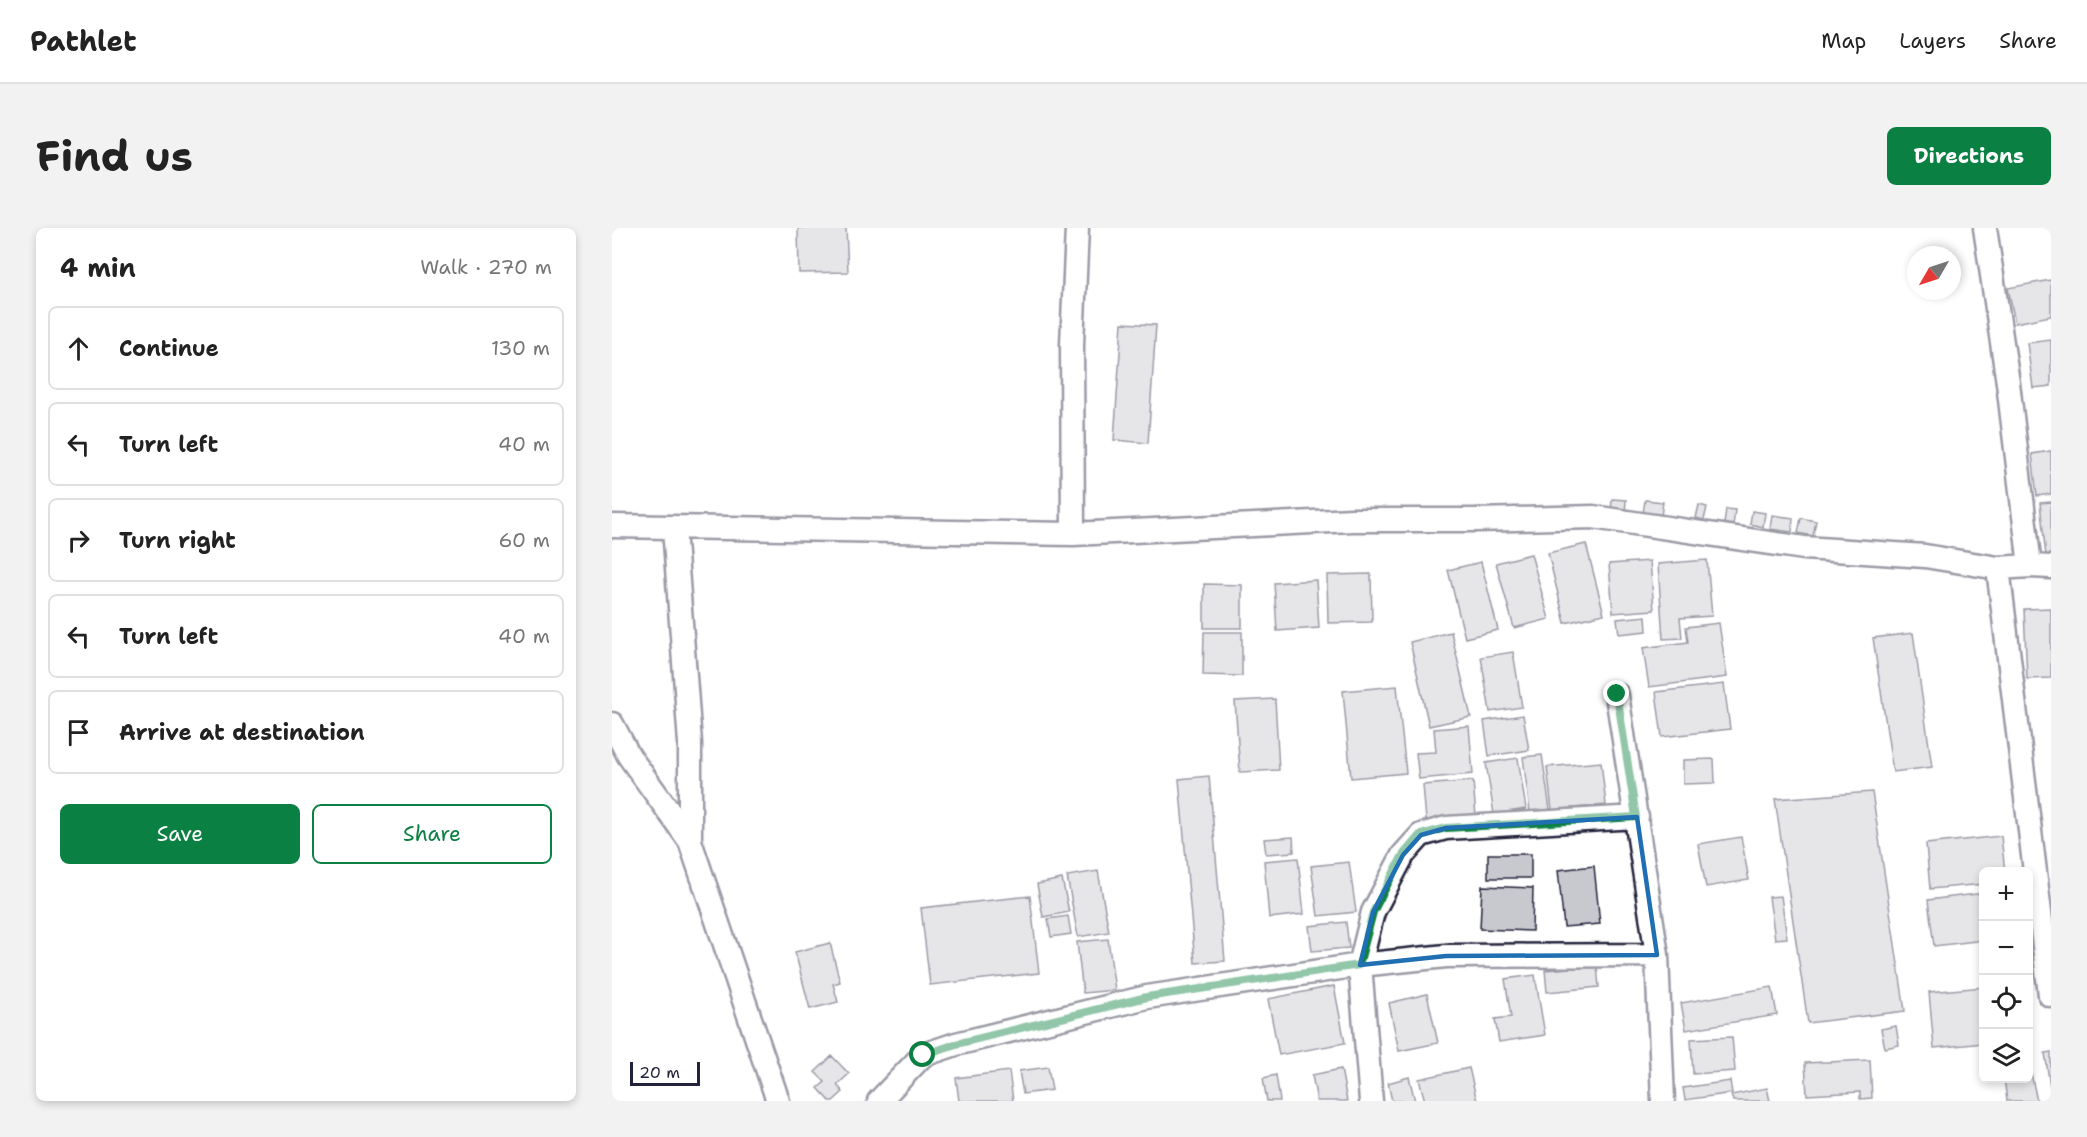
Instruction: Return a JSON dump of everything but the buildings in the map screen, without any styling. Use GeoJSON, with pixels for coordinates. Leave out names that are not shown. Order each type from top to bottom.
{"type":"FeatureCollection","features":[{"type":"Feature","properties":{"kind":"street"},"geometry":{"type":"LineString","coordinates":[[1073,534],[1072,345],[1077,228]]}},
{"type":"Feature","properties":{"kind":"street"},"geometry":{"type":"LineString","coordinates":[[612,526],[1073,534],[1352,520],[1593,517],[1804,548],[1925,556],[1998,568],[2041,566],[2008,383],[1985,228]]}},
{"type":"Feature","properties":{"kind":"street"},"geometry":{"type":"LineString","coordinates":[[674,528],[690,743],[690,841]]}},
{"type":"Feature","properties":{"kind":"street"},"geometry":{"type":"LineString","coordinates":[[1998,568],[2050,994]]}},
{"type":"Feature","properties":{"kind":"street"},"geometry":{"type":"LineString","coordinates":[[1617,694],[1657,955],[1663,1101]]}},
{"type":"Feature","properties":{"kind":"street"},"geometry":{"type":"LineString","coordinates":[[612,724],[629,756],[690,841],[778,1101]]}},
{"type":"Feature","properties":{"kind":"street"},"geometry":{"type":"LineString","coordinates":[[1371,1101],[1359,965],[1373,912],[1403,855],[1420,835],[1446,828],[1636,817]]}},
{"type":"Feature","properties":{"kind":"street"},"geometry":{"type":"LineString","coordinates":[[879,1101],[923,1055],[956,1044],[1147,997],[1359,965],[1446,957],[1657,955]]}},
{"type":"Feature","properties":{"kind":"highlighted area"},"geometry":{"type":"Polygon","coordinates":[[[1637,817],[1657,955],[1446,956],[1360,965],[1373,912],[1403,855],[1421,835],[1446,828],[1637,817]]]}},
{"type":"Feature","properties":{"kind":"route"},"geometry":{"type":"LineString","coordinates":[[923,1055],[956,1044],[1147,997],[1359,965],[1373,912],[1403,855],[1420,835],[1446,828],[1636,817],[1617,694]]}}]}
